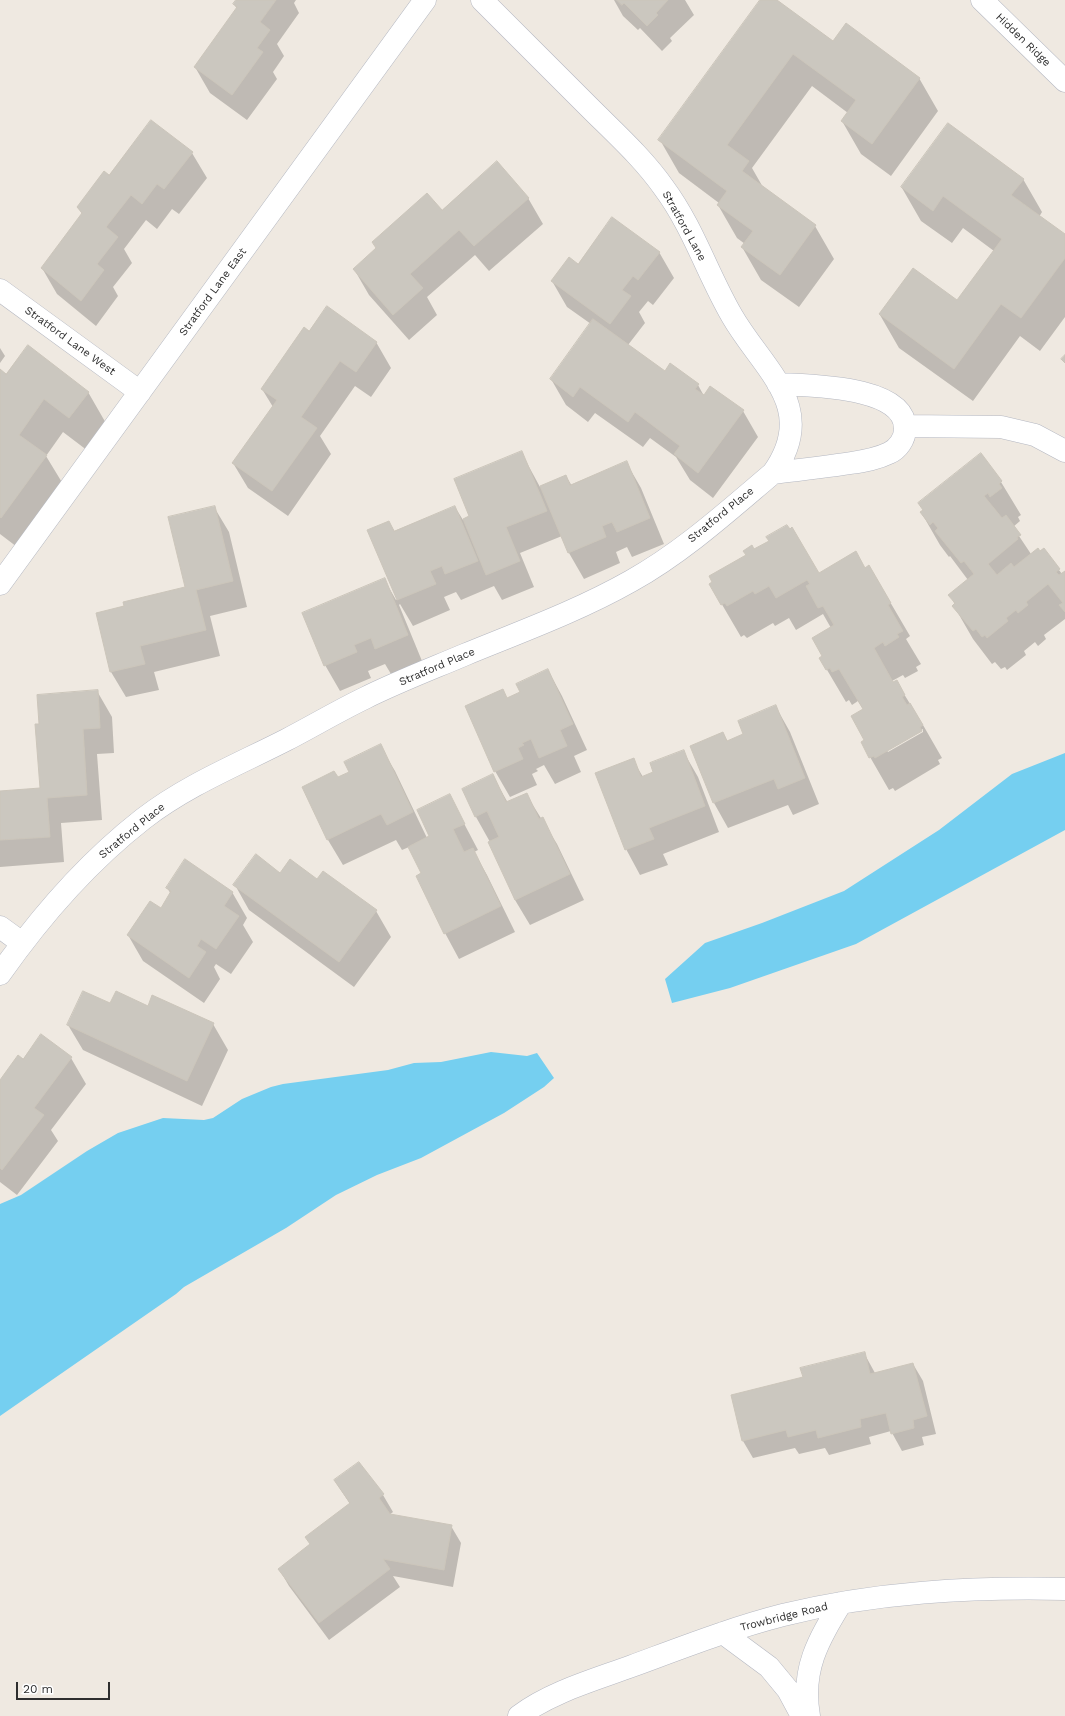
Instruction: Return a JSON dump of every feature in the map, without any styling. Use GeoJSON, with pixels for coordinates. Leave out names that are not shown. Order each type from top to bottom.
{"type":"FeatureCollection","features":[{"type":"Feature","properties":{"kind":"street","name":"Stratford Lane East"},"geometry":{"type":"LineString","coordinates":[[0,584],[425,0]]}},
{"type":"Feature","properties":{"kind":"street","name":"Stratford Lane"},"geometry":{"type":"LineString","coordinates":[[482,0],[616,133],[666,190],[685,221],[733,318],[778,384],[788,404],[792,426],[786,450],[773,473]]}},
{"type":"Feature","properties":{"kind":"street","name":"Hidden Ridge"},"geometry":{"type":"LineString","coordinates":[[982,0],[1065,81]]}},
{"type":"Feature","properties":{"kind":"street","name":"Stratford Lane West"},"geometry":{"type":"LineString","coordinates":[[0,290],[140,392]]}},
{"type":"Feature","properties":{"kind":"street"},"geometry":{"type":"LineString","coordinates":[[773,473],[822,468],[882,456],[894,450],[899,445],[903,439],[905,426],[899,410],[892,405],[860,392],[834,388],[778,384]]}},
{"type":"Feature","properties":{"kind":"street"},"geometry":{"type":"LineString","coordinates":[[905,426],[1001,427],[1035,435],[1065,451]]}},
{"type":"Feature","properties":{"kind":"street","name":"Stratford Place"},"geometry":{"type":"LineString","coordinates":[[0,974],[22,943],[74,882],[103,853],[144,818],[172,799],[221,771],[366,698],[589,602],[627,583],[651,569],[686,544],[773,473]]}},
{"type":"Feature","properties":{"kind":"street"},"geometry":{"type":"LineString","coordinates":[[0,927],[22,943]]}},
{"type":"Feature","properties":{"kind":"street","name":"Trowbridge Road"},"geometry":{"type":"LineString","coordinates":[[518,1716],[543,1701],[566,1691],[723,1633],[781,1615],[841,1603],[914,1593],[998,1588],[1065,1589]]}},
{"type":"Feature","properties":{"kind":"street"},"geometry":{"type":"LineString","coordinates":[[809,1716],[807,1706],[807,1683],[812,1656],[820,1638],[841,1603]]}},
{"type":"Feature","properties":{"kind":"street"},"geometry":{"type":"LineString","coordinates":[[723,1633],[769,1667],[788,1690],[802,1716]]}},
{"type":"Feature","properties":{"kind":"water"},"geometry":{"type":"Polygon","coordinates":[[[1065,753],[1065,830],[856,944],[730,988],[672,1003],[665,979],[705,943],[762,923],[844,891],[939,830],[1012,774],[1065,753]]]}},
{"type":"Feature","properties":{"kind":"water"},"geometry":{"type":"Polygon","coordinates":[[[491,1052],[527,1056],[537,1053],[554,1078],[544,1087],[504,1113],[421,1158],[377,1175],[336,1195],[286,1228],[184,1287],[0,1416],[0,1204],[21,1195],[87,1151],[118,1133],[163,1118],[204,1120],[213,1118],[242,1099],[271,1087],[283,1084],[388,1070],[414,1063],[441,1062],[491,1052]]]}},
{"type":"Feature","properties":{"kind":"building"},"geometry":{"type":"Polygon","coordinates":[[[236,0],[276,0],[260,22],[270,30],[257,48],[263,52],[232,95],[194,67],[237,7],[233,4],[236,0]]]}},
{"type":"Feature","properties":{"kind":"building"},"geometry":{"type":"Polygon","coordinates":[[[617,0],[668,0],[656,13],[658,15],[647,26],[624,3],[622,5],[617,0]]]}},
{"type":"Feature","properties":{"kind":"building"},"geometry":{"type":"Polygon","coordinates":[[[760,0],[777,0],[833,41],[846,23],[920,78],[872,144],[841,121],[856,100],[793,54],[727,145],[749,161],[742,171],[816,225],[780,275],[741,247],[753,231],[717,205],[727,191],[658,140],[760,0]]]}},
{"type":"Feature","properties":{"kind":"building"},"geometry":{"type":"Polygon","coordinates":[[[151,120],[193,152],[164,189],[157,184],[142,204],[131,195],[106,227],[118,237],[97,264],[104,270],[81,301],[41,268],[82,213],[77,207],[104,171],[109,175],[151,120]]]}},
{"type":"Feature","properties":{"kind":"building"},"geometry":{"type":"Polygon","coordinates":[[[948,123],[1024,179],[1011,195],[1065,234],[1065,258],[1021,318],[1001,304],[954,369],[879,314],[913,268],[957,300],[1002,239],[943,196],[933,211],[901,187],[948,123]]]}},
{"type":"Feature","properties":{"kind":"building"},"geometry":{"type":"Polygon","coordinates":[[[497,161],[529,198],[474,246],[459,230],[410,274],[423,288],[393,315],[353,269],[376,248],[372,242],[427,193],[442,210],[497,161]]]}},
{"type":"Feature","properties":{"kind":"building"},"geometry":{"type":"Polygon","coordinates":[[[612,217],[660,252],[638,280],[633,276],[622,290],[631,296],[610,324],[551,281],[569,257],[578,264],[612,217]]]}},
{"type":"Feature","properties":{"kind":"building"},"geometry":{"type":"Polygon","coordinates":[[[327,306],[377,342],[356,372],[340,361],[301,417],[317,428],[272,491],[232,463],[277,400],[261,389],[304,327],[309,331],[327,306]]]}},
{"type":"Feature","properties":{"kind":"building"},"geometry":{"type":"Polygon","coordinates":[[[593,319],[665,371],[670,363],[699,384],[695,389],[704,395],[710,386],[744,410],[698,473],[674,454],[680,446],[635,412],[628,422],[580,387],[573,397],[550,379],[593,319]]]}},
{"type":"Feature","properties":{"kind":"building"},"geometry":{"type":"Polygon","coordinates":[[[28,345],[89,392],[69,418],[44,399],[19,435],[47,455],[1,518],[0,369],[6,374],[28,345]]]}},
{"type":"Feature","properties":{"kind":"building"},"geometry":{"type":"Polygon","coordinates":[[[1065,355],[1065,363],[1061,359],[1065,355]]]}},
{"type":"Feature","properties":{"kind":"building"},"geometry":{"type":"Polygon","coordinates":[[[522,451],[547,511],[506,527],[520,561],[486,575],[463,519],[469,516],[454,479],[522,451]]]}},
{"type":"Feature","properties":{"kind":"building"},"geometry":{"type":"Polygon","coordinates":[[[981,453],[1002,481],[999,484],[1002,488],[990,497],[988,493],[984,496],[1002,518],[1006,515],[1021,535],[988,564],[997,575],[1011,563],[1014,567],[1038,548],[1040,551],[1044,548],[1060,569],[1056,572],[1059,575],[1065,571],[1065,612],[1059,605],[1063,603],[1048,584],[1026,602],[1028,605],[1018,613],[1016,610],[1006,618],[1008,621],[987,638],[985,635],[982,637],[976,629],[973,631],[952,606],[955,603],[948,595],[974,574],[964,561],[961,563],[935,531],[938,528],[933,522],[930,525],[920,512],[923,510],[918,503],[981,453]]]}},
{"type":"Feature","properties":{"kind":"building"},"geometry":{"type":"Polygon","coordinates":[[[627,461],[650,518],[617,532],[612,522],[602,526],[606,537],[568,553],[540,486],[566,475],[570,485],[627,461]]]}},
{"type":"Feature","properties":{"kind":"building"},"geometry":{"type":"Polygon","coordinates":[[[215,506],[233,581],[196,590],[206,630],[140,646],[145,664],[110,672],[96,613],[124,606],[123,602],[185,587],[168,517],[215,506]]]}},
{"type":"Feature","properties":{"kind":"building"},"geometry":{"type":"Polygon","coordinates":[[[455,506],[478,561],[445,574],[442,566],[430,571],[436,584],[397,600],[367,530],[389,521],[394,531],[455,506]]]}},
{"type":"Feature","properties":{"kind":"building"},"geometry":{"type":"Polygon","coordinates":[[[787,525],[790,529],[792,527],[819,573],[856,551],[865,568],[869,565],[891,603],[888,605],[903,631],[897,634],[899,637],[885,646],[883,642],[874,648],[893,682],[897,680],[905,695],[902,697],[907,705],[910,703],[923,725],[920,727],[922,731],[875,758],[874,756],[869,758],[861,742],[864,740],[851,716],[863,709],[839,669],[832,672],[830,668],[826,670],[819,658],[822,656],[812,638],[834,625],[823,606],[818,608],[806,586],[810,584],[807,580],[776,598],[769,586],[755,594],[753,591],[727,606],[725,603],[721,605],[709,584],[712,582],[709,576],[746,555],[743,551],[752,545],[754,549],[769,541],[766,537],[787,525]]]}},
{"type":"Feature","properties":{"kind":"building"},"geometry":{"type":"Polygon","coordinates":[[[385,578],[408,635],[375,649],[371,638],[354,645],[357,652],[324,666],[302,613],[385,578]]]}},
{"type":"Feature","properties":{"kind":"building"},"geometry":{"type":"Polygon","coordinates":[[[548,669],[573,724],[560,730],[567,746],[539,758],[531,739],[522,743],[524,745],[518,748],[523,759],[494,772],[465,706],[503,689],[507,698],[520,692],[516,684],[548,669]]]}},
{"type":"Feature","properties":{"kind":"building"},"geometry":{"type":"Polygon","coordinates":[[[98,690],[100,728],[83,729],[87,795],[47,798],[50,837],[0,840],[0,791],[40,788],[35,724],[39,724],[37,695],[98,690]]]}},
{"type":"Feature","properties":{"kind":"building"},"geometry":{"type":"Polygon","coordinates":[[[776,705],[805,778],[778,789],[774,779],[713,803],[690,746],[723,732],[727,741],[743,734],[738,721],[776,705]]]}},
{"type":"Feature","properties":{"kind":"building"},"geometry":{"type":"Polygon","coordinates":[[[381,744],[413,812],[387,825],[381,814],[327,840],[302,787],[334,771],[338,777],[349,772],[344,762],[381,744]]]}},
{"type":"Feature","properties":{"kind":"building"},"geometry":{"type":"Polygon","coordinates":[[[684,750],[705,806],[649,828],[654,839],[625,850],[595,773],[634,758],[641,777],[653,772],[650,763],[684,750]]]}},
{"type":"Feature","properties":{"kind":"building"},"geometry":{"type":"Polygon","coordinates":[[[493,774],[506,802],[527,793],[539,819],[543,817],[570,874],[515,900],[488,842],[499,837],[487,811],[475,817],[462,789],[493,774]]]}},
{"type":"Feature","properties":{"kind":"building"},"geometry":{"type":"Polygon","coordinates":[[[450,794],[465,824],[453,829],[464,852],[473,848],[501,906],[444,934],[416,876],[421,873],[408,847],[429,836],[417,810],[450,794]]]}},
{"type":"Feature","properties":{"kind":"building"},"geometry":{"type":"Polygon","coordinates":[[[256,854],[280,873],[290,859],[317,879],[323,871],[377,910],[339,962],[233,885],[256,854]]]}},
{"type":"Feature","properties":{"kind":"building"},"geometry":{"type":"Polygon","coordinates":[[[185,859],[233,892],[224,906],[239,916],[216,949],[201,939],[197,946],[206,952],[189,978],[127,935],[150,901],[161,908],[171,891],[166,888],[185,859]]]}},
{"type":"Feature","properties":{"kind":"building"},"geometry":{"type":"Polygon","coordinates":[[[83,991],[110,1003],[116,991],[148,1006],[152,995],[214,1023],[187,1081],[67,1025],[83,991]]]}},
{"type":"Feature","properties":{"kind":"building"},"geometry":{"type":"Polygon","coordinates":[[[41,1034],[72,1057],[34,1108],[44,1115],[2,1170],[0,1168],[0,1080],[18,1055],[23,1059],[41,1034]]]}},
{"type":"Feature","properties":{"kind":"building"},"geometry":{"type":"Polygon","coordinates":[[[865,1352],[870,1374],[913,1363],[927,1416],[913,1420],[914,1428],[891,1434],[886,1413],[860,1419],[861,1427],[818,1438],[816,1430],[788,1437],[786,1430],[742,1441],[731,1395],[803,1377],[800,1368],[865,1352]]]}},
{"type":"Feature","properties":{"kind":"building"},"geometry":{"type":"Polygon","coordinates":[[[359,1462],[384,1494],[379,1498],[390,1514],[452,1525],[444,1570],[383,1559],[390,1569],[319,1623],[278,1569],[310,1544],[305,1537],[350,1503],[334,1480],[359,1462]]]}}]}
